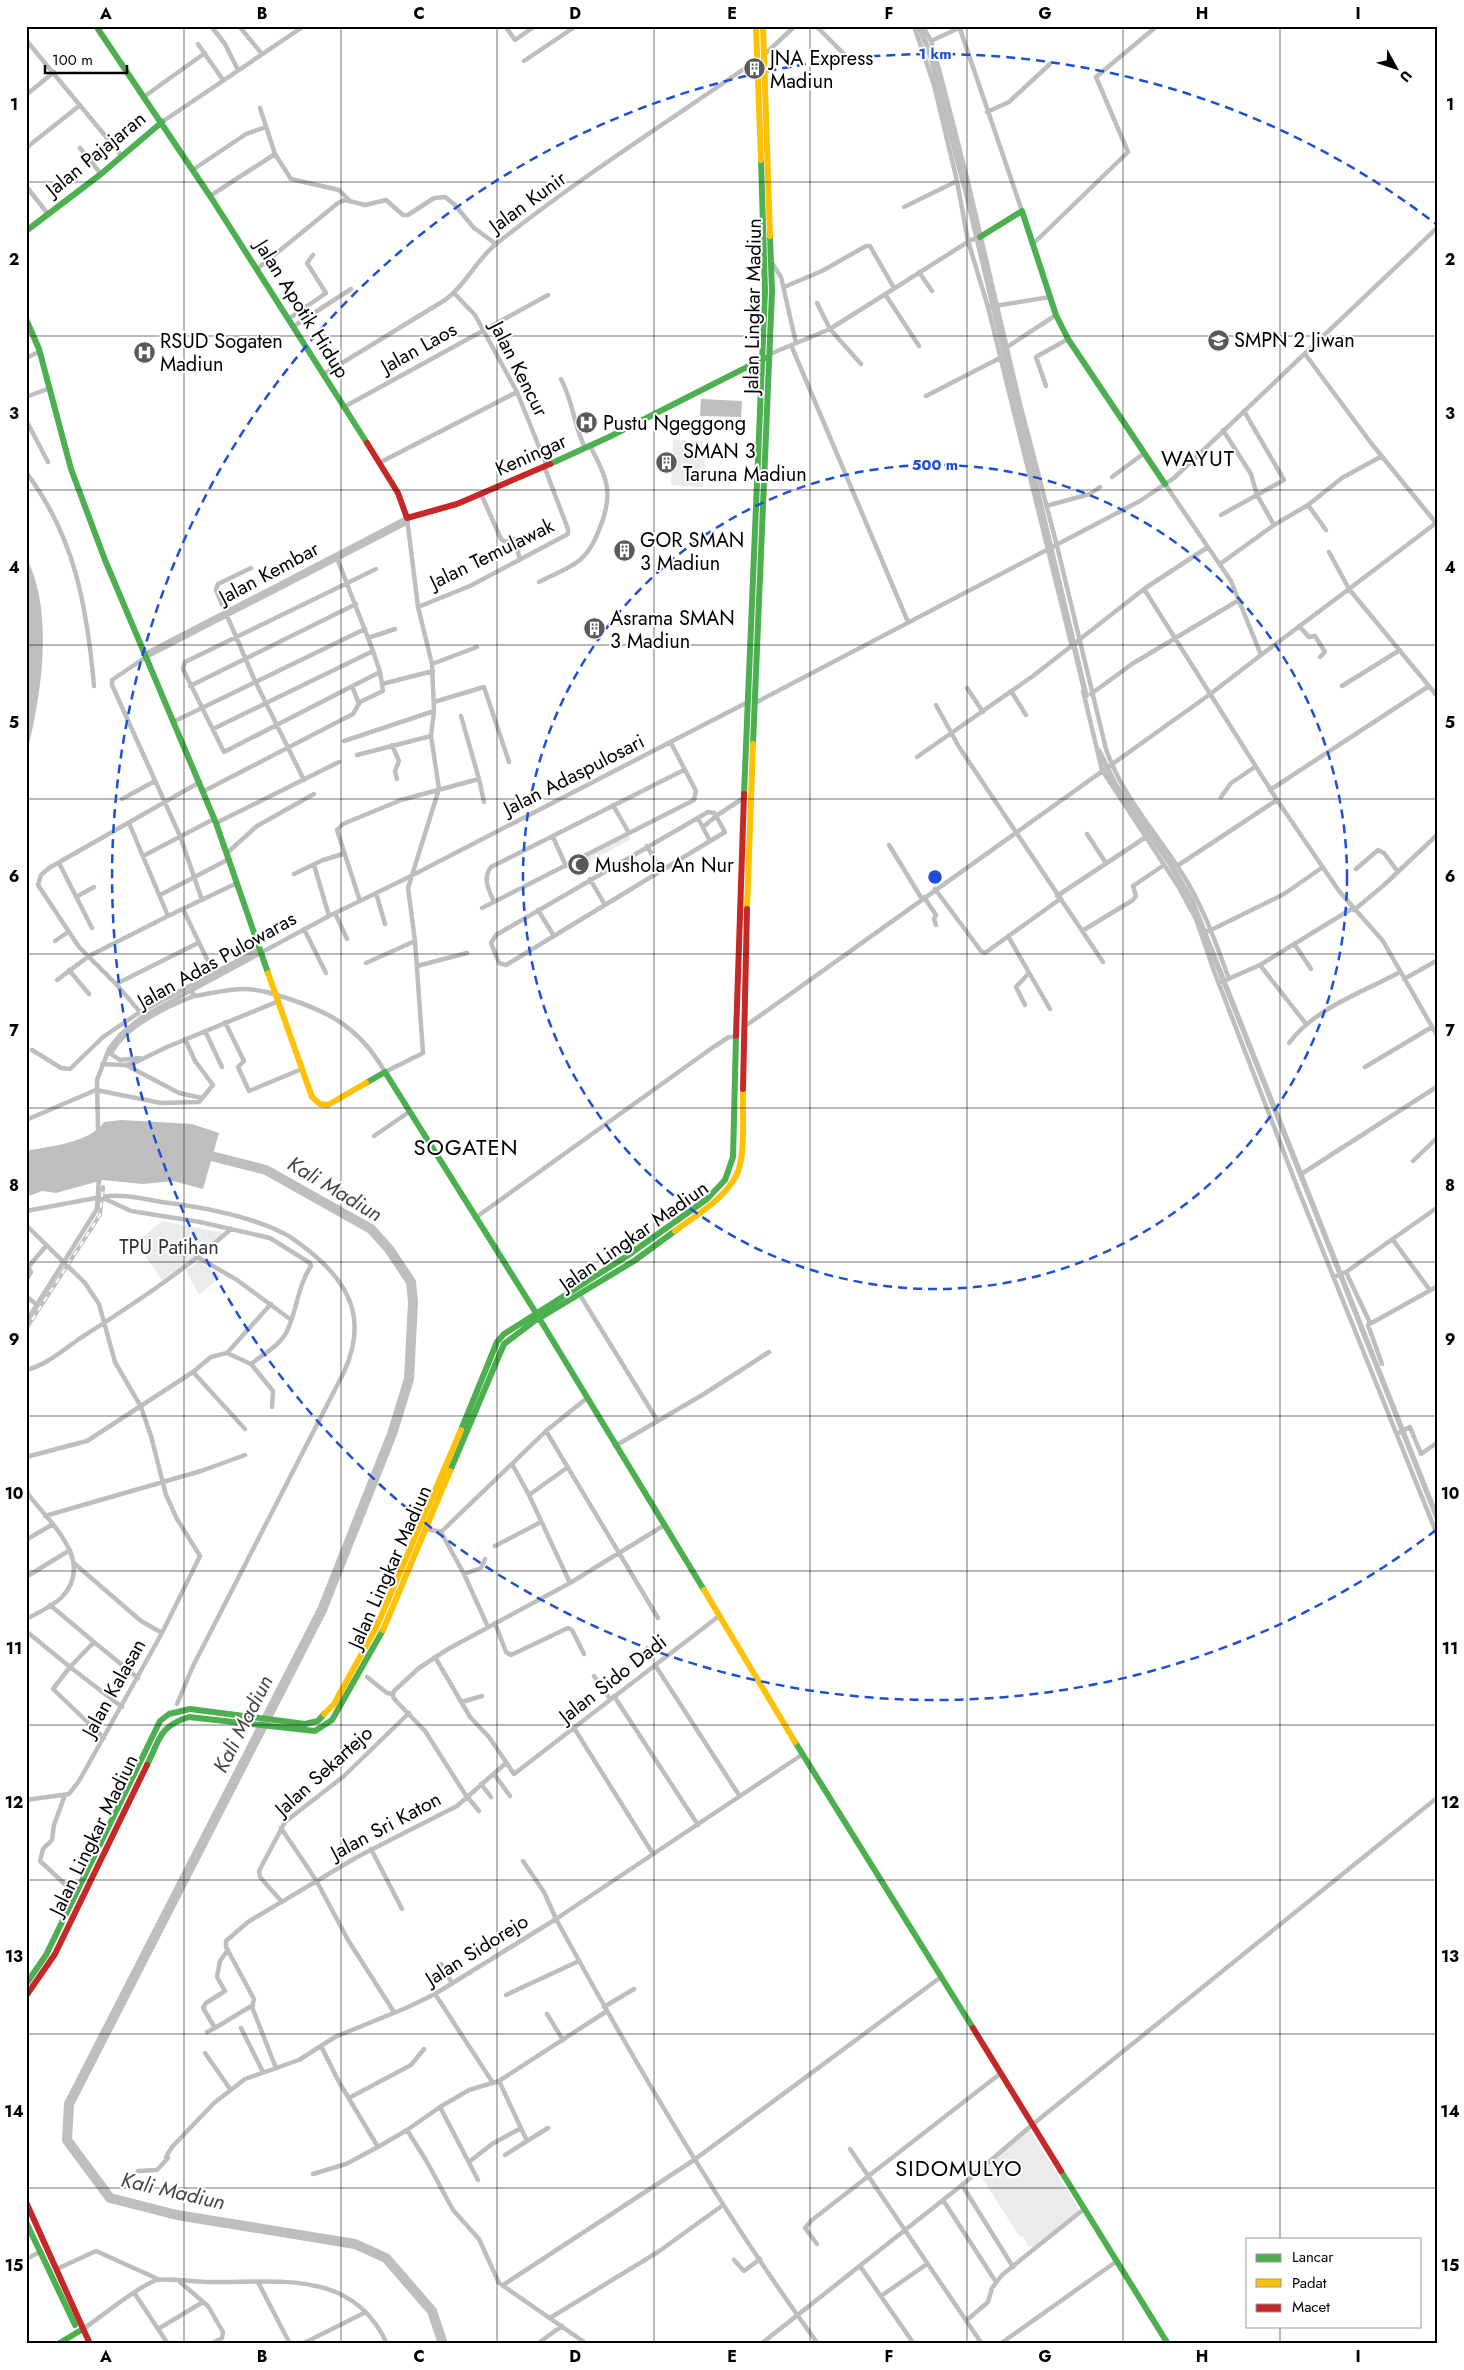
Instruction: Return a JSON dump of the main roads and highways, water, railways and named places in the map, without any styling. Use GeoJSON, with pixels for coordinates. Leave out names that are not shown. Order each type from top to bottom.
{"type":"FeatureCollection","features":[{"type":"Feature","properties":{"kind":"main road","name":"Jalan Apotik Hidup"},"geometry":{"type":"LineString","coordinates":[[96,26],[145,96],[290,318],[401,498],[408,520]]}},
{"type":"Feature","properties":{"kind":"main road","name":"Jalan Lingkar Madiun"},"geometry":{"type":"LineString","coordinates":[[26,1996],[46,1970],[64,1926],[160,1721],[177,1711],[190,1709],[207,1715],[300,1730],[315,1731],[324,1727],[340,1708],[384,1628],[491,1352],[504,1334],[580,1295],[634,1261],[712,1203],[731,1184],[738,1172],[741,1154],[757,468],[769,263],[756,26]]}},
{"type":"Feature","properties":{"kind":"main road","name":"Jalan Lingkar Madiun"},"geometry":{"type":"LineString","coordinates":[[207,1715],[305,1724],[318,1721],[334,1704],[376,1628],[415,1549],[428,1529],[499,1353],[510,1338],[538,1316],[707,1199],[725,1180],[733,1157],[738,932],[744,797],[752,702],[770,354],[763,26]]}},
{"type":"Feature","properties":{"kind":"main road","name":"Jalan Pajajaran"},"geometry":{"type":"LineString","coordinates":[[26,231],[100,174],[162,122]]}},
{"type":"Feature","properties":{"kind":"main road"},"geometry":{"type":"LineString","coordinates":[[981,237],[1022,211],[1056,315],[1068,339],[1143,454],[1165,484]]}},
{"type":"Feature","properties":{"kind":"main road"},"geometry":{"type":"LineString","coordinates":[[26,319],[50,388],[71,469],[104,560],[204,791],[312,1097],[316,1102],[325,1106],[384,1072],[538,1316],[803,1754],[1168,2344]]}},
{"type":"Feature","properties":{"kind":"main road","name":"Keningar"},"geometry":{"type":"LineString","coordinates":[[408,520],[457,504],[588,447],[770,354]]}},
{"type":"Feature","properties":{"kind":"main road"},"geometry":{"type":"LineString","coordinates":[[757,468],[765,468]]}},
{"type":"Feature","properties":{"kind":"main road"},"geometry":{"type":"LineString","coordinates":[[738,932],[746,932]]}},
{"type":"Feature","properties":{"kind":"main road","name":"Jalan Lingkar Madiun"},"geometry":{"type":"LineString","coordinates":[[26,1984],[64,1926]]}},
{"type":"Feature","properties":{"kind":"main road"},"geometry":{"type":"LineString","coordinates":[[26,2202],[81,2331],[84,2344]]}},
{"type":"Feature","properties":{"kind":"main road"},"geometry":{"type":"LineString","coordinates":[[26,2222],[81,2331],[90,2344]]}},
{"type":"Feature","properties":{"kind":"main road"},"geometry":{"type":"LineString","coordinates":[[58,2344],[81,2331]]}},
{"type":"Feature","properties":{"kind":"waterway"},"geometry":{"type":"LineString","coordinates":[[919,26],[931,57],[964,185]]}},
{"type":"Feature","properties":{"kind":"waterway"},"geometry":{"type":"LineString","coordinates":[[964,183],[1086,696]]}},
{"type":"Feature","properties":{"kind":"waterway"},"geometry":{"type":"LineString","coordinates":[[1099,751],[1115,784],[1171,865],[1192,901],[1438,1520]]}},
{"type":"Feature","properties":{"kind":"waterway","name":"Kali Madiun"},"geometry":{"type":"LineString","coordinates":[[199,1153],[266,1170],[371,1229],[389,1249],[411,1282],[413,1302],[409,1379],[392,1434],[322,1610],[69,2104],[67,2140],[110,2198],[177,2215],[355,2244],[386,2258],[432,2311],[443,2344]]}},
{"type":"Feature","properties":{"kind":"railway"},"geometry":{"type":"LineString","coordinates":[[26,1329],[100,1215],[103,1187]]}},
{"type":"Feature","properties":{"kind":"place","name":"JNA Express Madiun"},"geometry":{"type":"Point","coordinates":[754,69]}},
{"type":"Feature","properties":{"kind":"place","name":"SMPN 2 Jiwan"},"geometry":{"type":"Point","coordinates":[1218,340]}},
{"type":"Feature","properties":{"kind":"place","name":"RSUD Sogaten Madiun"},"geometry":{"type":"Point","coordinates":[144,352]}},
{"type":"Feature","properties":{"kind":"place","name":"Pustu Ngeggong"},"geometry":{"type":"Point","coordinates":[587,423]}},
{"type":"Feature","properties":{"kind":"place","name":"SMAN 3 Taruna Madiun"},"geometry":{"type":"Point","coordinates":[667,462]}},
{"type":"Feature","properties":{"kind":"place","name":"GOR SMAN 3 Madiun"},"geometry":{"type":"Point","coordinates":[624,551]}},
{"type":"Feature","properties":{"kind":"place","name":"Asrama SMAN 3 Madiun"},"geometry":{"type":"Point","coordinates":[594,629]}},
{"type":"Feature","properties":{"kind":"place","name":"Mushola An Nur"},"geometry":{"type":"Point","coordinates":[579,865]}},
{"type":"Feature","properties":{"kind":"district","name":"WAYUT"},"geometry":{"type":"Point","coordinates":[1198,458]}},
{"type":"Feature","properties":{"kind":"district","name":"SOGATEN"},"geometry":{"type":"Point","coordinates":[466,1147]}},
{"type":"Feature","properties":{"kind":"district","name":"SIDOMULYO"},"geometry":{"type":"Point","coordinates":[959,2168]}},
{"type":"Feature","properties":{"kind":"park label","name":"TPU Patihan"},"geometry":{"type":"Point","coordinates":[169,1247]}}]}
